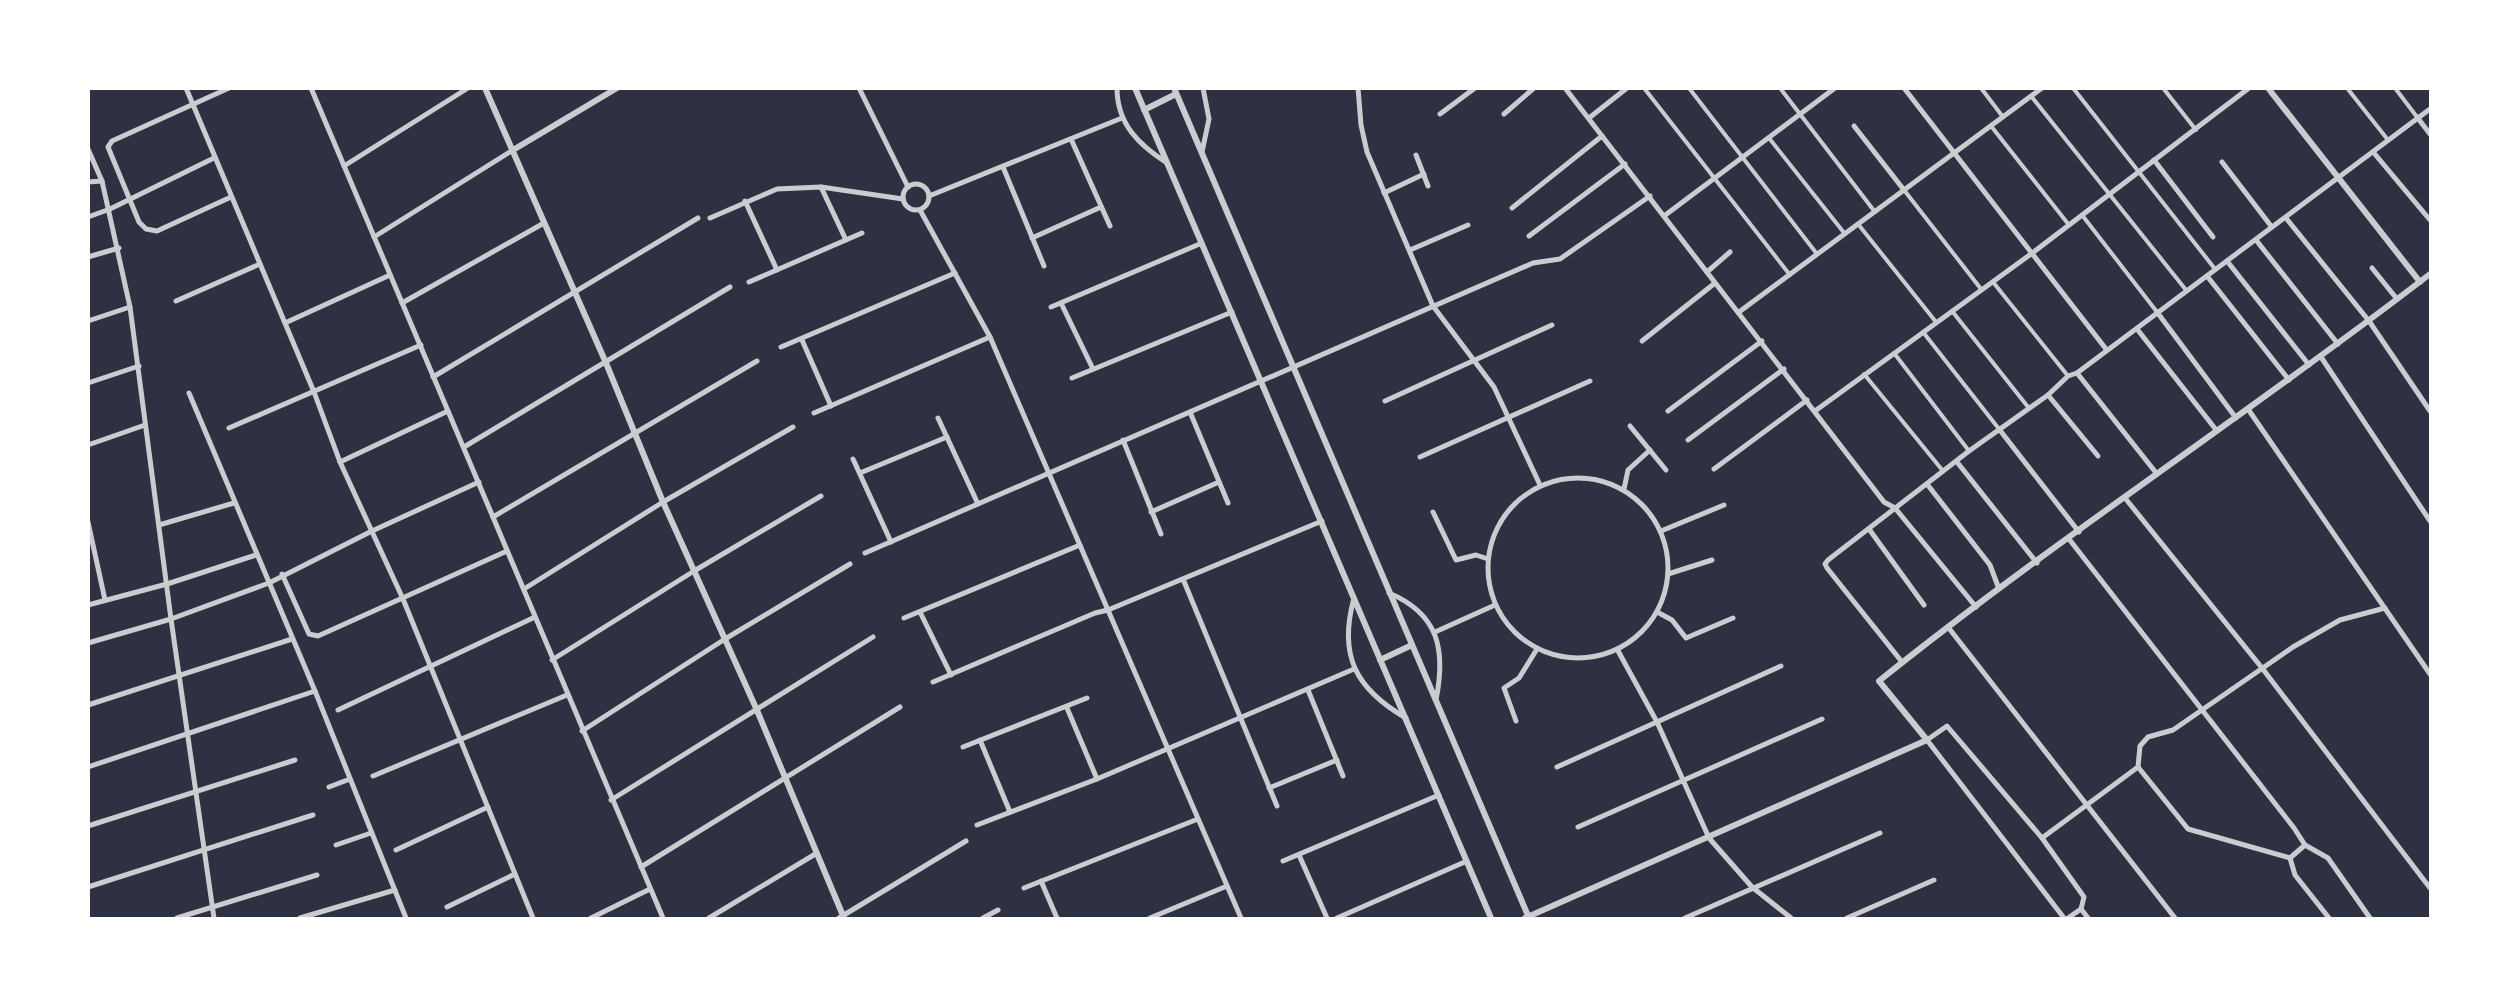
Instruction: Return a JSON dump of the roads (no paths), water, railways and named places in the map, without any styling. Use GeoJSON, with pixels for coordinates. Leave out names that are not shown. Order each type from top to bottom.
{"type":"FeatureCollection","features":[{"type":"Feature","properties":{"kind":"street"},"geometry":{"type":"LineString","coordinates":[[186,88],[314,392],[340,462],[403,599],[533,918]]}},
{"type":"Feature","properties":{"kind":"street"},"geometry":{"type":"LineString","coordinates":[[229,88],[112,141],[108,147],[139,222],[146,229],[157,231],[231,197]]}},
{"type":"Feature","properties":{"kind":"street"},"geometry":{"type":"LineString","coordinates":[[321,88],[312,91],[663,918]]}},
{"type":"Feature","properties":{"kind":"street"},"geometry":{"type":"LineString","coordinates":[[344,166],[468,88]]}},
{"type":"Feature","properties":{"kind":"street"},"geometry":{"type":"LineString","coordinates":[[485,88],[573,294],[606,363],[663,502],[756,708],[842,918],[966,841]]}},
{"type":"Feature","properties":{"kind":"street"},"geometry":{"type":"LineString","coordinates":[[374,237],[617,88]]}},
{"type":"Feature","properties":{"kind":"street"},"geometry":{"type":"LineString","coordinates":[[859,88],[908,187],[903,199]]}},
{"type":"Feature","properties":{"kind":"street"},"geometry":{"type":"LineString","coordinates":[[1117,88],[1122,118],[1131,134],[1167,163]]}},
{"type":"Feature","properties":{"kind":"street"},"geometry":{"type":"LineString","coordinates":[[1135,88],[1491,918]]}},
{"type":"Feature","properties":{"kind":"street"},"geometry":{"type":"LineString","coordinates":[[1202,152],[1209,118],[1203,88]]}},
{"type":"Feature","properties":{"kind":"street"},"geometry":{"type":"LineString","coordinates":[[1359,88],[1361,125],[1367,152],[1432,306],[1448,330],[1494,387],[1510,416],[1540,485]]}},
{"type":"Feature","properties":{"kind":"street"},"geometry":{"type":"LineString","coordinates":[[1440,114],[1475,88]]}},
{"type":"Feature","properties":{"kind":"street"},"geometry":{"type":"LineString","coordinates":[[1504,114],[1534,88]]}},
{"type":"Feature","properties":{"kind":"street"},"geometry":{"type":"LineString","coordinates":[[1565,88],[1715,283],[1762,340],[1884,502],[1895,508],[1976,607]]}},
{"type":"Feature","properties":{"kind":"street"},"geometry":{"type":"LineString","coordinates":[[1644,88],[1790,275]]}},
{"type":"Feature","properties":{"kind":"street"},"geometry":{"type":"LineString","coordinates":[[1689,88],[1817,254]]}},
{"type":"Feature","properties":{"kind":"street"},"geometry":{"type":"LineString","coordinates":[[1780,88],[1875,212]]}},
{"type":"Feature","properties":{"kind":"street"},"geometry":{"type":"LineString","coordinates":[[1664,216],[1835,88]]}},
{"type":"Feature","properties":{"kind":"street"},"geometry":{"type":"LineString","coordinates":[[1904,88],[2106,349]]}},
{"type":"Feature","properties":{"kind":"street"},"geometry":{"type":"LineString","coordinates":[[1981,88],[2004,117]]}},
{"type":"Feature","properties":{"kind":"street"},"geometry":{"type":"LineString","coordinates":[[1740,312],[2042,88]]}},
{"type":"Feature","properties":{"kind":"street"},"geometry":{"type":"LineString","coordinates":[[2073,88],[2215,269]]}},
{"type":"Feature","properties":{"kind":"street"},"geometry":{"type":"LineString","coordinates":[[2163,88],[2196,130]]}},
{"type":"Feature","properties":{"kind":"street"},"geometry":{"type":"LineString","coordinates":[[1815,411],[1893,352],[2031,254],[2249,88]]}},
{"type":"Feature","properties":{"kind":"street"},"geometry":{"type":"LineString","coordinates":[[2268,88],[2420,282]]}},
{"type":"Feature","properties":{"kind":"street"},"geometry":{"type":"LineString","coordinates":[[2347,88],[2388,140]]}},
{"type":"Feature","properties":{"kind":"street"},"geometry":{"type":"LineString","coordinates":[[2395,88],[2430,134]]}},
{"type":"Feature","properties":{"kind":"street"},"geometry":{"type":"LineString","coordinates":[[1589,118],[1626,89]]}},
{"type":"Feature","properties":{"kind":"street"},"geometry":{"type":"LineString","coordinates":[[1144,110],[1175,91],[1527,918],[1927,740],[1947,726],[2042,838],[2084,897],[2081,909],[2066,918],[1927,740],[1879,681],[1999,589],[2321,357],[2430,275]]}},
{"type":"Feature","properties":{"kind":"street"},"geometry":{"type":"LineString","coordinates":[[2031,96],[2186,290]]}},
{"type":"Feature","properties":{"kind":"street"},"geometry":{"type":"LineString","coordinates":[[1902,662],[1825,564],[1969,451],[2048,395],[2068,376],[2077,373],[2106,349],[2256,240],[2271,226],[2286,218],[2337,178],[2374,153],[2430,109]]}},
{"type":"Feature","properties":{"kind":"street"},"geometry":{"type":"LineString","coordinates":[[929,196],[1122,118]]}},
{"type":"Feature","properties":{"kind":"street"},"geometry":{"type":"LineString","coordinates":[[1854,126],[1981,289]]}},
{"type":"Feature","properties":{"kind":"street"},"geometry":{"type":"LineString","coordinates":[[1991,126],[2069,225]]}},
{"type":"Feature","properties":{"kind":"street"},"geometry":{"type":"LineString","coordinates":[[1512,208],[1602,136]]}},
{"type":"Feature","properties":{"kind":"street"},"geometry":{"type":"LineString","coordinates":[[1769,138],[1845,234]]}},
{"type":"Feature","properties":{"kind":"street"},"geometry":{"type":"LineString","coordinates":[[1071,139],[1110,226]]}},
{"type":"Feature","properties":{"kind":"street"},"geometry":{"type":"LineString","coordinates":[[88,149],[102,181],[110,209],[130,307],[179,678],[198,792],[214,918]]}},
{"type":"Feature","properties":{"kind":"street"},"geometry":{"type":"LineString","coordinates":[[2374,153],[2430,220]]}},
{"type":"Feature","properties":{"kind":"street"},"geometry":{"type":"LineString","coordinates":[[1416,154],[1428,186]]}},
{"type":"Feature","properties":{"kind":"street"},"geometry":{"type":"LineString","coordinates":[[88,217],[117,206],[214,158]]}},
{"type":"Feature","properties":{"kind":"street"},"geometry":{"type":"LineString","coordinates":[[2154,160],[2213,237]]}},
{"type":"Feature","properties":{"kind":"street"},"geometry":{"type":"LineString","coordinates":[[2222,162],[2271,226]]}},
{"type":"Feature","properties":{"kind":"street"},"geometry":{"type":"LineString","coordinates":[[1529,236],[1625,164]]}},
{"type":"Feature","properties":{"kind":"street"},"geometry":{"type":"LineString","coordinates":[[1003,167],[1044,266]]}},
{"type":"Feature","properties":{"kind":"street"},"geometry":{"type":"LineString","coordinates":[[1384,193],[1424,174]]}},
{"type":"Feature","properties":{"kind":"street"},"geometry":{"type":"LineString","coordinates":[[88,182],[102,181]]}},
{"type":"Feature","properties":{"kind":"street"},"geometry":{"type":"LineString","coordinates":[[908,187],[921,185],[929,196],[928,202],[920,210]]}},
{"type":"Feature","properties":{"kind":"street"},"geometry":{"type":"LineString","coordinates":[[710,218],[777,189],[821,187],[903,199]]}},
{"type":"Feature","properties":{"kind":"street"},"geometry":{"type":"LineString","coordinates":[[821,187],[846,240]]}},
{"type":"Feature","properties":{"kind":"street"},"geometry":{"type":"LineString","coordinates":[[864,553],[1533,263],[1560,259],[1650,196]]}},
{"type":"Feature","properties":{"kind":"street"},"geometry":{"type":"LineString","coordinates":[[903,199],[909,209],[920,210]]}},
{"type":"Feature","properties":{"kind":"street"},"geometry":{"type":"LineString","coordinates":[[745,201],[777,270]]}},
{"type":"Feature","properties":{"kind":"street"},"geometry":{"type":"LineString","coordinates":[[1032,238],[1101,207]]}},
{"type":"Feature","properties":{"kind":"street"},"geometry":{"type":"LineString","coordinates":[[920,210],[990,337],[1241,918]]}},
{"type":"Feature","properties":{"kind":"street"},"geometry":{"type":"LineString","coordinates":[[2082,215],[2236,418]]}},
{"type":"Feature","properties":{"kind":"street"},"geometry":{"type":"LineString","coordinates":[[433,377],[698,218]]}},
{"type":"Feature","properties":{"kind":"street"},"geometry":{"type":"LineString","coordinates":[[2286,218],[2369,321],[2430,411]]}},
{"type":"Feature","properties":{"kind":"street"},"geometry":{"type":"LineString","coordinates":[[402,303],[544,223]]}},
{"type":"Feature","properties":{"kind":"street"},"geometry":{"type":"LineString","coordinates":[[1858,224],[1936,322]]}},
{"type":"Feature","properties":{"kind":"street"},"geometry":{"type":"LineString","coordinates":[[1410,250],[1468,225]]}},
{"type":"Feature","properties":{"kind":"street"},"geometry":{"type":"LineString","coordinates":[[749,282],[862,233]]}},
{"type":"Feature","properties":{"kind":"street"},"geometry":{"type":"LineString","coordinates":[[2256,240],[2338,344]]}},
{"type":"Feature","properties":{"kind":"street"},"geometry":{"type":"LineString","coordinates":[[1051,308],[1202,243]]}},
{"type":"Feature","properties":{"kind":"street"},"geometry":{"type":"LineString","coordinates":[[88,257],[119,248]]}},
{"type":"Feature","properties":{"kind":"street"},"geometry":{"type":"LineString","coordinates":[[1707,272],[1730,252]]}},
{"type":"Feature","properties":{"kind":"street"},"geometry":{"type":"LineString","coordinates":[[2227,261],[2309,365]]}},
{"type":"Feature","properties":{"kind":"street"},"geometry":{"type":"LineString","coordinates":[[176,301],[260,264]]}},
{"type":"Feature","properties":{"kind":"street"},"geometry":{"type":"LineString","coordinates":[[2372,268],[2397,299]]}},
{"type":"Feature","properties":{"kind":"street"},"geometry":{"type":"LineString","coordinates":[[781,347],[955,273]]}},
{"type":"Feature","properties":{"kind":"street"},"geometry":{"type":"LineString","coordinates":[[285,323],[390,275]]}},
{"type":"Feature","properties":{"kind":"street"},"geometry":{"type":"LineString","coordinates":[[2207,276],[2289,380]]}},
{"type":"Feature","properties":{"kind":"street"},"geometry":{"type":"LineString","coordinates":[[1992,281],[2068,376]]}},
{"type":"Feature","properties":{"kind":"street"},"geometry":{"type":"LineString","coordinates":[[1642,341],[1715,283]]}},
{"type":"Feature","properties":{"kind":"street"},"geometry":{"type":"LineString","coordinates":[[464,447],[730,287]]}},
{"type":"Feature","properties":{"kind":"street"},"geometry":{"type":"LineString","coordinates":[[1061,303],[1093,369]]}},
{"type":"Feature","properties":{"kind":"street"},"geometry":{"type":"LineString","coordinates":[[88,321],[130,307]]}},
{"type":"Feature","properties":{"kind":"street"},"geometry":{"type":"LineString","coordinates":[[1951,311],[2028,407]]}},
{"type":"Feature","properties":{"kind":"street"},"geometry":{"type":"LineString","coordinates":[[1072,378],[1232,312]]}},
{"type":"Feature","properties":{"kind":"street"},"geometry":{"type":"LineString","coordinates":[[1385,401],[1552,325]]}},
{"type":"Feature","properties":{"kind":"street"},"geometry":{"type":"LineString","coordinates":[[2137,328],[2217,431]]}},
{"type":"Feature","properties":{"kind":"street"},"geometry":{"type":"LineString","coordinates":[[1923,331],[2079,532]]}},
{"type":"Feature","properties":{"kind":"street"},"geometry":{"type":"LineString","coordinates":[[814,413],[990,337]]}},
{"type":"Feature","properties":{"kind":"street"},"geometry":{"type":"LineString","coordinates":[[802,340],[831,406]]}},
{"type":"Feature","properties":{"kind":"street"},"geometry":{"type":"LineString","coordinates":[[1668,411],[1762,340]]}},
{"type":"Feature","properties":{"kind":"street"},"geometry":{"type":"LineString","coordinates":[[229,428],[421,345]]}},
{"type":"Feature","properties":{"kind":"street"},"geometry":{"type":"LineString","coordinates":[[1893,352],[1969,451]]}},
{"type":"Feature","properties":{"kind":"street"},"geometry":{"type":"LineString","coordinates":[[2321,357],[2430,520]]}},
{"type":"Feature","properties":{"kind":"street"},"geometry":{"type":"LineString","coordinates":[[493,517],[635,431],[757,361]]}},
{"type":"Feature","properties":{"kind":"street"},"geometry":{"type":"LineString","coordinates":[[88,382],[139,366]]}},
{"type":"Feature","properties":{"kind":"street"},"geometry":{"type":"LineString","coordinates":[[1688,440],[1784,369]]}},
{"type":"Feature","properties":{"kind":"street"},"geometry":{"type":"LineString","coordinates":[[2077,373],[2157,474]]}},
{"type":"Feature","properties":{"kind":"street"},"geometry":{"type":"LineString","coordinates":[[1863,374],[1943,471]]}},
{"type":"Feature","properties":{"kind":"street"},"geometry":{"type":"LineString","coordinates":[[1420,457],[1590,381]]}},
{"type":"Feature","properties":{"kind":"street"},"geometry":{"type":"LineString","coordinates":[[189,393],[315,691],[406,918]]}},
{"type":"Feature","properties":{"kind":"street"},"geometry":{"type":"LineString","coordinates":[[2048,395],[2098,456]]}},
{"type":"Feature","properties":{"kind":"street"},"geometry":{"type":"LineString","coordinates":[[1714,469],[1807,400]]}},
{"type":"Feature","properties":{"kind":"street"},"geometry":{"type":"LineString","coordinates":[[2248,409],[2430,674]]}},
{"type":"Feature","properties":{"kind":"street"},"geometry":{"type":"LineString","coordinates":[[340,462],[448,411]]}},
{"type":"Feature","properties":{"kind":"street"},"geometry":{"type":"LineString","coordinates":[[1190,412],[1228,502]]}},
{"type":"Feature","properties":{"kind":"street"},"geometry":{"type":"LineString","coordinates":[[938,418],[978,504]]}},
{"type":"Feature","properties":{"kind":"street"},"geometry":{"type":"LineString","coordinates":[[88,446],[145,425]]}},
{"type":"Feature","properties":{"kind":"street"},"geometry":{"type":"LineString","coordinates":[[1630,426],[1665,470]]}},
{"type":"Feature","properties":{"kind":"street"},"geometry":{"type":"LineString","coordinates":[[524,589],[663,502],[793,427]]}},
{"type":"Feature","properties":{"kind":"street"},"geometry":{"type":"LineString","coordinates":[[860,473],[947,436]]}},
{"type":"Feature","properties":{"kind":"street"},"geometry":{"type":"LineString","coordinates":[[1123,440],[1161,534]]}},
{"type":"Feature","properties":{"kind":"street"},"geometry":{"type":"LineString","coordinates":[[1624,489],[1628,471],[1650,450]]}},
{"type":"Feature","properties":{"kind":"street"},"geometry":{"type":"LineString","coordinates":[[853,459],[891,542]]}},
{"type":"Feature","properties":{"kind":"street"},"geometry":{"type":"LineString","coordinates":[[1957,462],[2037,563]]}},
{"type":"Feature","properties":{"kind":"street"},"geometry":{"type":"LineString","coordinates":[[1583,477],[1604,481],[1624,489],[1646,507],[1661,531],[1667,552],[1668,574],[1657,612],[1639,634],[1617,649],[1597,656],[1577,658],[1557,656],[1537,649],[1520,638],[1506,623],[1496,605],[1490,590],[1488,559],[1496,532],[1510,508],[1540,485],[1561,479],[1583,477]]}},
{"type":"Feature","properties":{"kind":"street"},"geometry":{"type":"LineString","coordinates":[[88,644],[171,619],[269,583],[282,574],[478,482]]}},
{"type":"Feature","properties":{"kind":"street"},"geometry":{"type":"LineString","coordinates":[[1152,512],[1220,482]]}},
{"type":"Feature","properties":{"kind":"street"},"geometry":{"type":"LineString","coordinates":[[1927,484],[1990,565],[1999,589]]}},
{"type":"Feature","properties":{"kind":"street"},"geometry":{"type":"LineString","coordinates":[[552,660],[694,571],[821,496]]}},
{"type":"Feature","properties":{"kind":"street"},"geometry":{"type":"LineString","coordinates":[[2125,498],[2262,669],[2430,888]]}},
{"type":"Feature","properties":{"kind":"street"},"geometry":{"type":"LineString","coordinates":[[159,525],[234,503]]}},
{"type":"Feature","properties":{"kind":"street"},"geometry":{"type":"LineString","coordinates":[[1661,531],[1724,505]]}},
{"type":"Feature","properties":{"kind":"street"},"geometry":{"type":"LineString","coordinates":[[1432,512],[1456,560],[1476,555],[1488,559]]}},
{"type":"Feature","properties":{"kind":"street"},"geometry":{"type":"LineString","coordinates":[[933,682],[1095,613],[1108,610],[1322,521]]}},
{"type":"Feature","properties":{"kind":"street"},"geometry":{"type":"LineString","coordinates":[[88,522],[105,600]]}},
{"type":"Feature","properties":{"kind":"street"},"geometry":{"type":"LineString","coordinates":[[1869,529],[1924,605]]}},
{"type":"Feature","properties":{"kind":"street"},"geometry":{"type":"LineString","coordinates":[[2069,539],[2305,845],[2328,858],[2370,918]]}},
{"type":"Feature","properties":{"kind":"street"},"geometry":{"type":"LineString","coordinates":[[904,618],[1080,545]]}},
{"type":"Feature","properties":{"kind":"street"},"geometry":{"type":"LineString","coordinates":[[282,574],[312,637],[403,599],[507,550]]}},
{"type":"Feature","properties":{"kind":"street"},"geometry":{"type":"LineString","coordinates":[[88,605],[167,584],[256,555]]}},
{"type":"Feature","properties":{"kind":"street"},"geometry":{"type":"LineString","coordinates":[[1668,574],[1712,560]]}},
{"type":"Feature","properties":{"kind":"street"},"geometry":{"type":"LineString","coordinates":[[582,730],[725,639],[850,564]]}},
{"type":"Feature","properties":{"kind":"street"},"geometry":{"type":"LineString","coordinates":[[1183,579],[1277,806]]}},
{"type":"Feature","properties":{"kind":"street"},"geometry":{"type":"LineString","coordinates":[[1388,592],[1408,601],[1435,632],[1442,670],[1436,700]]}},
{"type":"Feature","properties":{"kind":"street"},"geometry":{"type":"LineString","coordinates":[[1354,598],[1347,623],[1348,647],[1354,669],[1380,703],[1406,718]]}},
{"type":"Feature","properties":{"kind":"street"},"geometry":{"type":"LineString","coordinates":[[1435,632],[1496,605]]}},
{"type":"Feature","properties":{"kind":"street"},"geometry":{"type":"LineString","coordinates":[[2290,858],[2188,829],[2138,767],[2140,746],[2148,737],[2172,730],[2340,620],[2385,608]]}},
{"type":"Feature","properties":{"kind":"street"},"geometry":{"type":"LineString","coordinates":[[920,612],[951,675]]}},
{"type":"Feature","properties":{"kind":"street"},"geometry":{"type":"LineString","coordinates":[[1657,612],[1672,620],[1686,638],[1733,618]]}},
{"type":"Feature","properties":{"kind":"street"},"geometry":{"type":"LineString","coordinates":[[338,710],[535,618]]}},
{"type":"Feature","properties":{"kind":"street"},"geometry":{"type":"LineString","coordinates":[[1948,627],[2175,918]]}},
{"type":"Feature","properties":{"kind":"street"},"geometry":{"type":"LineString","coordinates":[[611,800],[873,637]]}},
{"type":"Feature","properties":{"kind":"street"},"geometry":{"type":"LineString","coordinates":[[88,705],[179,678],[292,639]]}},
{"type":"Feature","properties":{"kind":"street"},"geometry":{"type":"LineString","coordinates":[[1380,660],[1412,645]]}},
{"type":"Feature","properties":{"kind":"street"},"geometry":{"type":"LineString","coordinates":[[1516,721],[1504,688],[1519,678],[1537,649]]}},
{"type":"Feature","properties":{"kind":"street"},"geometry":{"type":"LineString","coordinates":[[1617,649],[1657,722],[1709,838],[1752,887],[1791,918]]}},
{"type":"Feature","properties":{"kind":"street"},"geometry":{"type":"LineString","coordinates":[[1557,767],[1781,666]]}},
{"type":"Feature","properties":{"kind":"street"},"geometry":{"type":"LineString","coordinates":[[977,825],[1240,719],[1354,669]]}},
{"type":"Feature","properties":{"kind":"street"},"geometry":{"type":"LineString","coordinates":[[1308,690],[1343,776]]}},
{"type":"Feature","properties":{"kind":"street"},"geometry":{"type":"LineString","coordinates":[[88,767],[315,691]]}},
{"type":"Feature","properties":{"kind":"street"},"geometry":{"type":"LineString","coordinates":[[373,776],[461,741],[567,694]]}},
{"type":"Feature","properties":{"kind":"street"},"geometry":{"type":"LineString","coordinates":[[963,747],[1067,708],[1087,698]]}},
{"type":"Feature","properties":{"kind":"street"},"geometry":{"type":"LineString","coordinates":[[641,867],[900,707]]}},
{"type":"Feature","properties":{"kind":"street"},"geometry":{"type":"LineString","coordinates":[[1067,708],[1097,778]]}},
{"type":"Feature","properties":{"kind":"street"},"geometry":{"type":"LineString","coordinates":[[1578,827],[1822,719]]}},
{"type":"Feature","properties":{"kind":"street"},"geometry":{"type":"LineString","coordinates":[[980,740],[1010,812]]}},
{"type":"Feature","properties":{"kind":"street"},"geometry":{"type":"LineString","coordinates":[[88,826],[295,760]]}},
{"type":"Feature","properties":{"kind":"street"},"geometry":{"type":"LineString","coordinates":[[1269,788],[1337,760]]}},
{"type":"Feature","properties":{"kind":"street"},"geometry":{"type":"LineString","coordinates":[[2042,838],[2138,767]]}},
{"type":"Feature","properties":{"kind":"street"},"geometry":{"type":"LineString","coordinates":[[329,787],[350,779]]}},
{"type":"Feature","properties":{"kind":"street"},"geometry":{"type":"LineString","coordinates":[[1283,861],[1439,795]]}},
{"type":"Feature","properties":{"kind":"street"},"geometry":{"type":"LineString","coordinates":[[396,850],[488,807]]}},
{"type":"Feature","properties":{"kind":"street"},"geometry":{"type":"LineString","coordinates":[[88,887],[110,882],[313,815]]}},
{"type":"Feature","properties":{"kind":"street"},"geometry":{"type":"LineString","coordinates":[[1024,888],[1198,819]]}},
{"type":"Feature","properties":{"kind":"street"},"geometry":{"type":"LineString","coordinates":[[336,845],[371,833]]}},
{"type":"Feature","properties":{"kind":"street"},"geometry":{"type":"LineString","coordinates":[[1685,918],[1752,887],[1880,834]]}},
{"type":"Feature","properties":{"kind":"street"},"geometry":{"type":"LineString","coordinates":[[2290,858],[2305,845]]}},
{"type":"Feature","properties":{"kind":"street"},"geometry":{"type":"LineString","coordinates":[[709,918],[817,853]]}},
{"type":"Feature","properties":{"kind":"street"},"geometry":{"type":"LineString","coordinates":[[1299,855],[1327,918]]}},
{"type":"Feature","properties":{"kind":"street"},"geometry":{"type":"LineString","coordinates":[[2290,858],[2295,874],[2329,918]]}},
{"type":"Feature","properties":{"kind":"street"},"geometry":{"type":"LineString","coordinates":[[1336,918],[1467,861]]}},
{"type":"Feature","properties":{"kind":"street"},"geometry":{"type":"LineString","coordinates":[[447,907],[514,874]]}},
{"type":"Feature","properties":{"kind":"street"},"geometry":{"type":"LineString","coordinates":[[177,918],[317,875]]}},
{"type":"Feature","properties":{"kind":"street"},"geometry":{"type":"LineString","coordinates":[[1847,918],[1934,880]]}},
{"type":"Feature","properties":{"kind":"street"},"geometry":{"type":"LineString","coordinates":[[1041,881],[1057,918]]}},
{"type":"Feature","properties":{"kind":"street"},"geometry":{"type":"LineString","coordinates":[[1150,918],[1227,886]]}},
{"type":"Feature","properties":{"kind":"street"},"geometry":{"type":"LineString","coordinates":[[591,918],[650,889]]}},
{"type":"Feature","properties":{"kind":"street"},"geometry":{"type":"LineString","coordinates":[[300,918],[395,890]]}},
{"type":"Feature","properties":{"kind":"street"},"geometry":{"type":"LineString","coordinates":[[2081,909],[2088,918]]}},
{"type":"Feature","properties":{"kind":"street"},"geometry":{"type":"LineString","coordinates":[[983,918],[998,910]]}}]}
